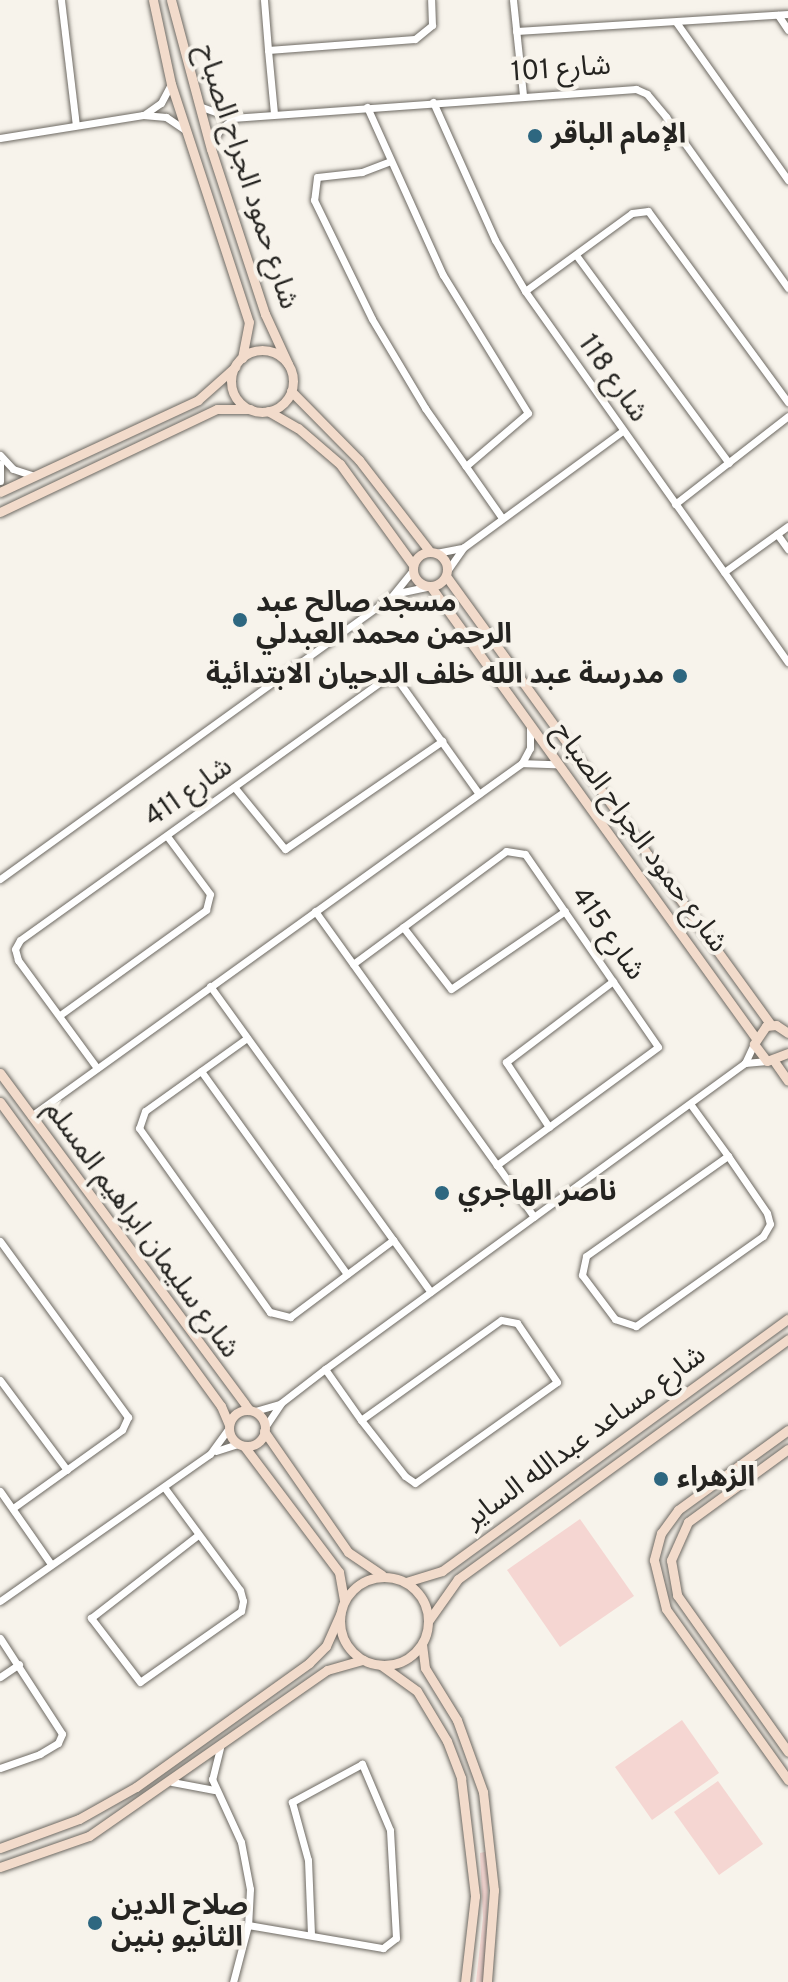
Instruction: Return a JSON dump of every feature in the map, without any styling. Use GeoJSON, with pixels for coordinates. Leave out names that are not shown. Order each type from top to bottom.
{"type":"FeatureCollection","features":[{"type":"Feature","properties":{"kind":"street"},"geometry":{"type":"LineString","coordinates":[[61,0],[76,125]]}},
{"type":"Feature","properties":{"kind":"street","name":"شارع حمود الجراح الصباح"},"geometry":{"type":"LineString","coordinates":[[153,0],[171,84],[249,322],[242,358]]}},
{"type":"Feature","properties":{"kind":"street","name":"شارع حمود الجراح الصباح"},"geometry":{"type":"LineString","coordinates":[[171,0],[196,104],[265,314],[288,364]]}},
{"type":"Feature","properties":{"kind":"street"},"geometry":{"type":"LineString","coordinates":[[264,0],[274,113]]}},
{"type":"Feature","properties":{"kind":"street"},"geometry":{"type":"LineString","coordinates":[[268,50],[415,39],[432,25],[431,0]]}},
{"type":"Feature","properties":{"kind":"street"},"geometry":{"type":"LineString","coordinates":[[513,0],[523,95]]}},
{"type":"Feature","properties":{"kind":"street"},"geometry":{"type":"LineString","coordinates":[[516,31],[788,14]]}},
{"type":"Feature","properties":{"kind":"street"},"geometry":{"type":"LineString","coordinates":[[778,15],[788,30]]}},
{"type":"Feature","properties":{"kind":"street"},"geometry":{"type":"LineString","coordinates":[[676,22],[788,180]]}},
{"type":"Feature","properties":{"kind":"street"},"geometry":{"type":"LineString","coordinates":[[143,115],[161,103],[171,84]]}},
{"type":"Feature","properties":{"kind":"street","name":"شارع 101"},"geometry":{"type":"LineString","coordinates":[[196,104],[212,115],[238,117],[616,87],[647,94],[788,288]]}},
{"type":"Feature","properties":{"kind":"street","name":"شارع 118"},"geometry":{"type":"LineString","coordinates":[[433,102],[488,226],[525,291],[621,432],[788,662]]}},
{"type":"Feature","properties":{"kind":"street"},"geometry":{"type":"LineString","coordinates":[[367,107],[388,162],[443,275],[528,413],[466,466]]}},
{"type":"Feature","properties":{"kind":"street"},"geometry":{"type":"LineString","coordinates":[[0,138],[143,115],[166,117],[185,130]]}},
{"type":"Feature","properties":{"kind":"street"},"geometry":{"type":"LineString","coordinates":[[211,149],[220,129],[238,117]]}},
{"type":"Feature","properties":{"kind":"street"},"geometry":{"type":"LineString","coordinates":[[388,162],[362,172],[317,177],[312,187],[314,200],[372,319],[502,518]]}},
{"type":"Feature","properties":{"kind":"street"},"geometry":{"type":"LineString","coordinates":[[525,291],[632,213],[648,211],[788,402]]}},
{"type":"Feature","properties":{"kind":"street"},"geometry":{"type":"LineString","coordinates":[[576,255],[729,463]]}},
{"type":"Feature","properties":{"kind":"street"},"geometry":{"type":"LineString","coordinates":[[0,492],[198,400],[242,358],[272,351],[288,364],[291,391],[388,497],[433,552]]}},
{"type":"Feature","properties":{"kind":"street"},"geometry":{"type":"LineString","coordinates":[[235,367],[236,396],[250,409]]}},
{"type":"Feature","properties":{"kind":"street"},"geometry":{"type":"LineString","coordinates":[[268,411],[282,404],[291,391]]}},
{"type":"Feature","properties":{"kind":"street"},"geometry":{"type":"LineString","coordinates":[[0,512],[217,409],[268,411],[329,454],[374,508],[412,568]]}},
{"type":"Feature","properties":{"kind":"street"},"geometry":{"type":"LineString","coordinates":[[675,504],[788,416]]}},
{"type":"Feature","properties":{"kind":"street"},"geometry":{"type":"LineString","coordinates":[[392,596],[428,587],[446,574],[464,547],[621,432]]}},
{"type":"Feature","properties":{"kind":"street"},"geometry":{"type":"LineString","coordinates":[[0,455],[13,469],[34,476]]}},
{"type":"Feature","properties":{"kind":"street"},"geometry":{"type":"LineString","coordinates":[[0,464],[0,481]]}},
{"type":"Feature","properties":{"kind":"street"},"geometry":{"type":"LineString","coordinates":[[374,508],[388,497]]}},
{"type":"Feature","properties":{"kind":"street"},"geometry":{"type":"LineString","coordinates":[[724,572],[788,526]]}},
{"type":"Feature","properties":{"kind":"street"},"geometry":{"type":"LineString","coordinates":[[777,534],[788,549]]}},
{"type":"Feature","properties":{"kind":"street"},"geometry":{"type":"LineString","coordinates":[[0,879],[392,596],[412,568],[433,552],[464,547]]}},
{"type":"Feature","properties":{"kind":"street","name":"شارع حمود الجراح الصباح"},"geometry":{"type":"LineString","coordinates":[[433,552],[727,966],[774,1025],[788,1033]]}},
{"type":"Feature","properties":{"kind":"street","name":"شارع حمود الجراح الصباح"},"geometry":{"type":"LineString","coordinates":[[412,568],[593,812],[770,1061]]}},
{"type":"Feature","properties":{"kind":"street","name":"شارع 411"},"geometry":{"type":"LineString","coordinates":[[97,1068],[18,960],[15,949],[20,940],[391,678],[397,679],[479,794]]}},
{"type":"Feature","properties":{"kind":"street"},"geometry":{"type":"LineString","coordinates":[[31,1116],[522,763],[530,748],[530,726]]}},
{"type":"Feature","properties":{"kind":"street"},"geometry":{"type":"LineString","coordinates":[[235,788],[285,849],[442,741]]}},
{"type":"Feature","properties":{"kind":"street"},"geometry":{"type":"LineString","coordinates":[[522,763],[558,764]]}},
{"type":"Feature","properties":{"kind":"street"},"geometry":{"type":"LineString","coordinates":[[593,812],[603,810],[608,801]]}},
{"type":"Feature","properties":{"kind":"street"},"geometry":{"type":"LineString","coordinates":[[60,1015],[206,910],[210,894],[167,836]]}},
{"type":"Feature","properties":{"kind":"street","name":"شارع 415"},"geometry":{"type":"LineString","coordinates":[[353,964],[515,849],[525,854],[658,1047],[497,1165]]}},
{"type":"Feature","properties":{"kind":"street"},"geometry":{"type":"LineString","coordinates":[[315,911],[534,1217]]}},
{"type":"Feature","properties":{"kind":"street"},"geometry":{"type":"LineString","coordinates":[[403,927],[451,989],[565,911]]}},
{"type":"Feature","properties":{"kind":"street"},"geometry":{"type":"LineString","coordinates":[[712,976],[727,966]]}},
{"type":"Feature","properties":{"kind":"street"},"geometry":{"type":"LineString","coordinates":[[549,1127],[506,1062],[613,981]]}},
{"type":"Feature","properties":{"kind":"street"},"geometry":{"type":"LineString","coordinates":[[210,986],[431,1292]]}},
{"type":"Feature","properties":{"kind":"street"},"geometry":{"type":"LineString","coordinates":[[210,1454],[255,1444],[281,1403],[691,1105],[745,1063],[755,1041],[774,1025],[788,1021]]}},
{"type":"Feature","properties":{"kind":"street"},"geometry":{"type":"LineString","coordinates":[[247,1038],[145,1111],[139,1128],[261,1300],[270,1312],[290,1317],[393,1240]]}},
{"type":"Feature","properties":{"kind":"street"},"geometry":{"type":"LineString","coordinates":[[745,1063],[770,1061],[788,1053]]}},
{"type":"Feature","properties":{"kind":"street"},"geometry":{"type":"LineString","coordinates":[[770,1061],[788,1081]]}},
{"type":"Feature","properties":{"kind":"street"},"geometry":{"type":"LineString","coordinates":[[201,1071],[347,1274]]}},
{"type":"Feature","properties":{"kind":"street","name":"شارع سليمان ابراهيم المسلم"},"geometry":{"type":"LineString","coordinates":[[0,1073],[132,1255],[252,1411]]}},
{"type":"Feature","properties":{"kind":"street","name":"شارع سليمان ابراهيم المسلم"},"geometry":{"type":"LineString","coordinates":[[0,1102],[221,1406],[229,1427]]}},
{"type":"Feature","properties":{"kind":"street"},"geometry":{"type":"LineString","coordinates":[[691,1105],[728,1156],[767,1213],[770,1224],[763,1236],[636,1326],[615,1319],[582,1275],[586,1256],[728,1156]]}},
{"type":"Feature","properties":{"kind":"street"},"geometry":{"type":"LineString","coordinates":[[0,1241],[127,1414],[122,1430],[13,1508]]}},
{"type":"Feature","properties":{"kind":"street"},"geometry":{"type":"LineString","coordinates":[[118,1266],[132,1255]]}},
{"type":"Feature","properties":{"kind":"street"},"geometry":{"type":"LineString","coordinates":[[126,1277],[141,1267]]}},
{"type":"Feature","properties":{"kind":"street","name":"شارع مساعد عبدالله الساير"},"geometry":{"type":"LineString","coordinates":[[406,1582],[442,1571],[788,1319]]}},
{"type":"Feature","properties":{"kind":"street"},"geometry":{"type":"LineString","coordinates":[[325,1369],[361,1420],[405,1476],[423,1482],[557,1382],[517,1323],[501,1320],[361,1420]]}},
{"type":"Feature","properties":{"kind":"street","name":"شارع مساعد عبدالله الساير"},"geometry":{"type":"LineString","coordinates":[[429,1620],[458,1579],[788,1339]]}},
{"type":"Feature","properties":{"kind":"street"},"geometry":{"type":"LineString","coordinates":[[0,1380],[67,1470]]}},
{"type":"Feature","properties":{"kind":"street"},"geometry":{"type":"LineString","coordinates":[[0,1601],[210,1454],[235,1414],[281,1403]]}},
{"type":"Feature","properties":{"kind":"street"},"geometry":{"type":"LineString","coordinates":[[252,1411],[321,1517],[356,1562],[406,1582],[426,1605],[429,1620],[422,1644],[425,1668],[457,1720],[483,1792],[494,1890],[487,1982]]}},
{"type":"Feature","properties":{"kind":"street"},"geometry":{"type":"LineString","coordinates":[[229,1427],[339,1572],[344,1640],[363,1660],[381,1665],[404,1678],[428,1706],[447,1741],[463,1788],[475,1896],[465,1982]]}},
{"type":"Feature","properties":{"kind":"street"},"geometry":{"type":"LineString","coordinates":[[788,1430],[695,1495],[661,1533],[654,1571],[666,1609],[788,1780]]}},
{"type":"Feature","properties":{"kind":"street"},"geometry":{"type":"LineString","coordinates":[[788,1449],[711,1504],[679,1534],[671,1560],[680,1601],[788,1752]]}},
{"type":"Feature","properties":{"kind":"street"},"geometry":{"type":"LineString","coordinates":[[164,1487],[240,1590],[241,1611],[140,1682],[91,1618],[198,1535]]}},
{"type":"Feature","properties":{"kind":"street"},"geometry":{"type":"LineString","coordinates":[[0,1491],[51,1564]]}},
{"type":"Feature","properties":{"kind":"street"},"geometry":{"type":"LineString","coordinates":[[308,1528],[319,1528],[321,1517]]}},
{"type":"Feature","properties":{"kind":"street"},"geometry":{"type":"LineString","coordinates":[[0,1848],[45,1834],[136,1787],[309,1663],[326,1646],[342,1609],[362,1583],[390,1577]]}},
{"type":"Feature","properties":{"kind":"street"},"geometry":{"type":"LineString","coordinates":[[666,1609],[675,1610],[680,1601]]}},
{"type":"Feature","properties":{"kind":"street"},"geometry":{"type":"LineString","coordinates":[[0,1638],[62,1734],[58,1743],[40,1754],[0,1768]]}},
{"type":"Feature","properties":{"kind":"street"},"geometry":{"type":"LineString","coordinates":[[381,1665],[404,1660],[422,1644]]}},
{"type":"Feature","properties":{"kind":"street"},"geometry":{"type":"LineString","coordinates":[[0,1867],[89,1836],[172,1782],[327,1670],[363,1660]]}},
{"type":"Feature","properties":{"kind":"street"},"geometry":{"type":"LineString","coordinates":[[0,1677],[19,1664]]}},
{"type":"Feature","properties":{"kind":"street"},"geometry":{"type":"LineString","coordinates":[[730,1700],[744,1691]]}},
{"type":"Feature","properties":{"kind":"street"},"geometry":{"type":"LineString","coordinates":[[220,1748],[213,1766],[214,1790],[245,1857],[248,1925],[233,1982]]}},
{"type":"Feature","properties":{"kind":"street"},"geometry":{"type":"LineString","coordinates":[[248,1925],[383,1948],[396,1938],[390,1830],[362,1764],[292,1802],[308,1860],[311,1934]]}},
{"type":"Feature","properties":{"kind":"street"},"geometry":{"type":"LineString","coordinates":[[172,1782],[214,1790]]}},
{"type":"Feature","properties":{"kind":"shaded area"},"geometry":{"type":"Polygon","coordinates":[[[580,1519],[634,1596],[560,1647],[507,1570],[580,1519]]]}},
{"type":"Feature","properties":{"kind":"shaded area"},"geometry":{"type":"Polygon","coordinates":[[[682,1720],[719,1773],[652,1820],[615,1767],[682,1720]]]}},
{"type":"Feature","properties":{"kind":"shaded area"},"geometry":{"type":"Polygon","coordinates":[[[718,1781],[763,1844],[719,1875],[674,1812],[718,1781]]]}},
{"type":"Feature","properties":{"kind":"shaded area"},"geometry":{"type":"Polygon","coordinates":[[[489,1851],[485,1982],[476,1982],[483,1918],[480,1853],[489,1851]]]}},
{"type":"Feature","properties":{"kind":"place","name":"الإمام الباقر"},"geometry":{"type":"Point","coordinates":[535,136]}},
{"type":"Feature","properties":{"kind":"place","name":"مسجد صالح عبد الرحمن محمد العبدلي"},"geometry":{"type":"Point","coordinates":[240,620]}},
{"type":"Feature","properties":{"kind":"place","name":"مدرسة عبد الله خلف الدحيان الابتدائية"},"geometry":{"type":"Point","coordinates":[680,676]}},
{"type":"Feature","properties":{"kind":"place","name":"ناصر الهاجري"},"geometry":{"type":"Point","coordinates":[442,1193]}},
{"type":"Feature","properties":{"kind":"place","name":"الزهراء"},"geometry":{"type":"Point","coordinates":[661,1479]}},
{"type":"Feature","properties":{"kind":"place","name":"صلاح الدين الثانيو بنين"},"geometry":{"type":"Point","coordinates":[95,1923]}}]}
